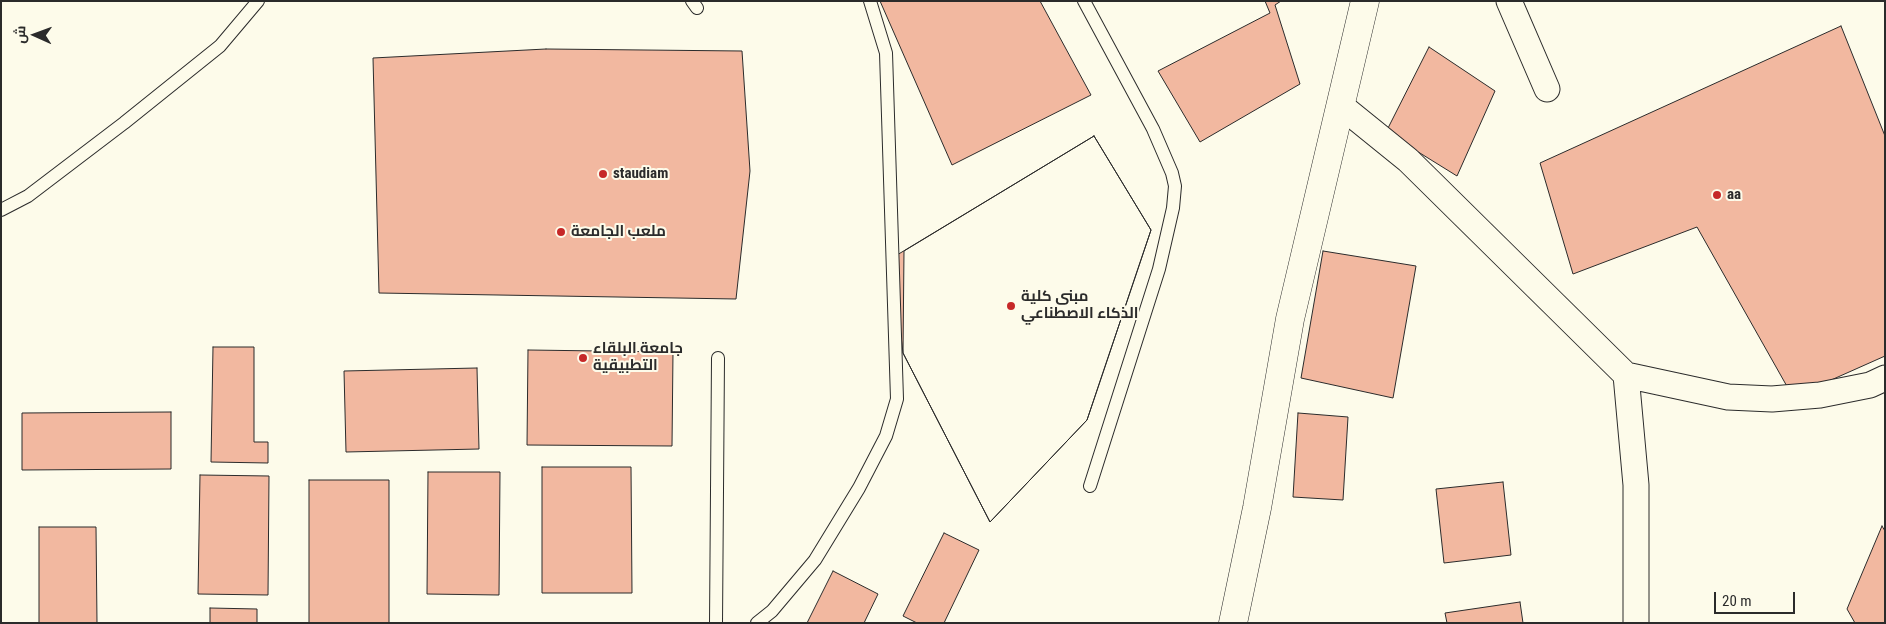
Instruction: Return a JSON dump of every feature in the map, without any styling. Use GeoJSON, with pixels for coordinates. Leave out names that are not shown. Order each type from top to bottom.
{"type":"FeatureCollection","features":[{"type":"Feature","properties":{"kind":"street"},"geometry":{"type":"LineString","coordinates":[[1233,623],[1257,508],[1290,319],[1365,1]]}},
{"type":"Feature","properties":{"kind":"street"},"geometry":{"type":"LineString","coordinates":[[1509,1],[1547,89]]}},
{"type":"Feature","properties":{"kind":"street"},"geometry":{"type":"LineString","coordinates":[[1340,105],[1408,160],[1626,375],[1728,397],[1772,399],[1820,395],[1870,385],[1885,378]]}},
{"type":"Feature","properties":{"kind":"street"},"geometry":{"type":"LineString","coordinates":[[1626,375],[1636,485],[1636,623]]}},
{"type":"Feature","properties":{"kind":"lane"},"geometry":{"type":"LineString","coordinates":[[1,210],[28,196],[124,123],[220,46],[258,1]]}},
{"type":"Feature","properties":{"kind":"lane"},"geometry":{"type":"LineString","coordinates":[[757,623],[772,611],[815,560],[858,488],[886,436],[897,399],[886,52],[870,1]]}},
{"type":"Feature","properties":{"kind":"lane"},"geometry":{"type":"LineString","coordinates":[[1084,1],[1153,129],[1172,174],[1175,186],[1173,208],[1159,268],[1090,486]]}},
{"type":"Feature","properties":{"kind":"lane"},"geometry":{"type":"LineString","coordinates":[[716,623],[718,358]]}},
{"type":"Feature","properties":{"kind":"building"},"geometry":{"type":"Polygon","coordinates":[[[880,1],[1040,1],[1091,95],[952,165],[880,1]]]}},
{"type":"Feature","properties":{"kind":"building"},"geometry":{"type":"Polygon","coordinates":[[[1265,1],[1281,1],[1275,5],[1300,84],[1200,142],[1158,71],[1270,13],[1265,1]]]}},
{"type":"Feature","properties":{"kind":"building","name":"aa"},"geometry":{"type":"Polygon","coordinates":[[[1841,26],[1885,136],[1885,356],[1793,397],[1697,227],[1573,274],[1540,163],[1841,26]]]}},
{"type":"Feature","properties":{"kind":"building"},"geometry":{"type":"Polygon","coordinates":[[[1429,47],[1495,91],[1457,176],[1386,132],[1429,47]]]}},
{"type":"Feature","properties":{"kind":"building","name":"ملعب الجامعة"},"geometry":{"type":"Polygon","coordinates":[[[546,49],[742,51],[750,171],[736,299],[379,293],[373,58],[546,49]]]}},
{"type":"Feature","properties":{"kind":"building","name":"مبنى كلية الذكاء الاصطناعي"},"geometry":{"type":"Polygon","coordinates":[[[1094,136],[1151,230],[1087,420],[990,522],[903,353],[904,251],[1094,136]]]}},
{"type":"Feature","properties":{"kind":"building","name":"مبنى كلية الذكاء الاصطناعي"},"geometry":{"type":"Polygon","coordinates":[[[1094,136],[1151,230],[1087,420],[990,522],[903,353],[892,258],[1094,136]]]}},
{"type":"Feature","properties":{"kind":"building"},"geometry":{"type":"Polygon","coordinates":[[[1323,251],[1416,266],[1393,398],[1301,378],[1323,251]]]}},
{"type":"Feature","properties":{"kind":"building"},"geometry":{"type":"Polygon","coordinates":[[[213,347],[254,347],[254,442],[268,442],[268,463],[211,462],[213,347]]]}},
{"type":"Feature","properties":{"kind":"building"},"geometry":{"type":"Polygon","coordinates":[[[528,350],[673,352],[672,446],[527,445],[528,350]]]}},
{"type":"Feature","properties":{"kind":"building"},"geometry":{"type":"Polygon","coordinates":[[[477,368],[479,449],[346,452],[344,371],[477,368]]]}},
{"type":"Feature","properties":{"kind":"building"},"geometry":{"type":"Polygon","coordinates":[[[171,412],[171,469],[22,470],[22,413],[171,412]]]}},
{"type":"Feature","properties":{"kind":"building"},"geometry":{"type":"Polygon","coordinates":[[[1298,413],[1348,417],[1343,500],[1293,497],[1298,413]]]}},
{"type":"Feature","properties":{"kind":"building"},"geometry":{"type":"Polygon","coordinates":[[[542,467],[631,467],[632,593],[542,593],[542,467]]]}},
{"type":"Feature","properties":{"kind":"building"},"geometry":{"type":"Polygon","coordinates":[[[428,472],[500,472],[499,595],[427,594],[428,472]]]}},
{"type":"Feature","properties":{"kind":"building"},"geometry":{"type":"Polygon","coordinates":[[[200,475],[269,476],[268,595],[198,594],[200,475]]]}},
{"type":"Feature","properties":{"kind":"building"},"geometry":{"type":"Polygon","coordinates":[[[309,480],[389,480],[389,623],[309,623],[309,480]]]}},
{"type":"Feature","properties":{"kind":"building"},"geometry":{"type":"Polygon","coordinates":[[[1503,482],[1511,555],[1444,563],[1436,489],[1503,482]]]}},
{"type":"Feature","properties":{"kind":"building"},"geometry":{"type":"Polygon","coordinates":[[[1882,526],[1885,531],[1885,623],[1855,623],[1847,609],[1882,526]]]}},
{"type":"Feature","properties":{"kind":"building"},"geometry":{"type":"Polygon","coordinates":[[[39,527],[96,527],[97,623],[39,623],[39,527]]]}},
{"type":"Feature","properties":{"kind":"building"},"geometry":{"type":"Polygon","coordinates":[[[944,533],[979,550],[944,623],[917,623],[903,616],[944,533]]]}},
{"type":"Feature","properties":{"kind":"building"},"geometry":{"type":"Polygon","coordinates":[[[833,571],[878,594],[864,623],[807,623],[833,571]]]}},
{"type":"Feature","properties":{"kind":"building"},"geometry":{"type":"Polygon","coordinates":[[[1520,602],[1523,623],[1447,623],[1445,613],[1520,602]]]}},
{"type":"Feature","properties":{"kind":"building"},"geometry":{"type":"Polygon","coordinates":[[[210,608],[257,609],[257,623],[210,623],[210,608]]]}},
{"type":"Feature","properties":{"kind":"place","name":"staudiam"},"geometry":{"type":"Point","coordinates":[603,174]}},
{"type":"Feature","properties":{"kind":"place","name":"aa"},"geometry":{"type":"Point","coordinates":[1717,195]}},
{"type":"Feature","properties":{"kind":"place","name":"ملعب الجامعة"},"geometry":{"type":"Point","coordinates":[561,232]}},
{"type":"Feature","properties":{"kind":"place","name":"مبنى كلية الذكاء الاصطناعي"},"geometry":{"type":"Point","coordinates":[1011,306]}},
{"type":"Feature","properties":{"kind":"place","name":"جامعة البلقاء التطبيقية"},"geometry":{"type":"Point","coordinates":[583,358]}}]}
